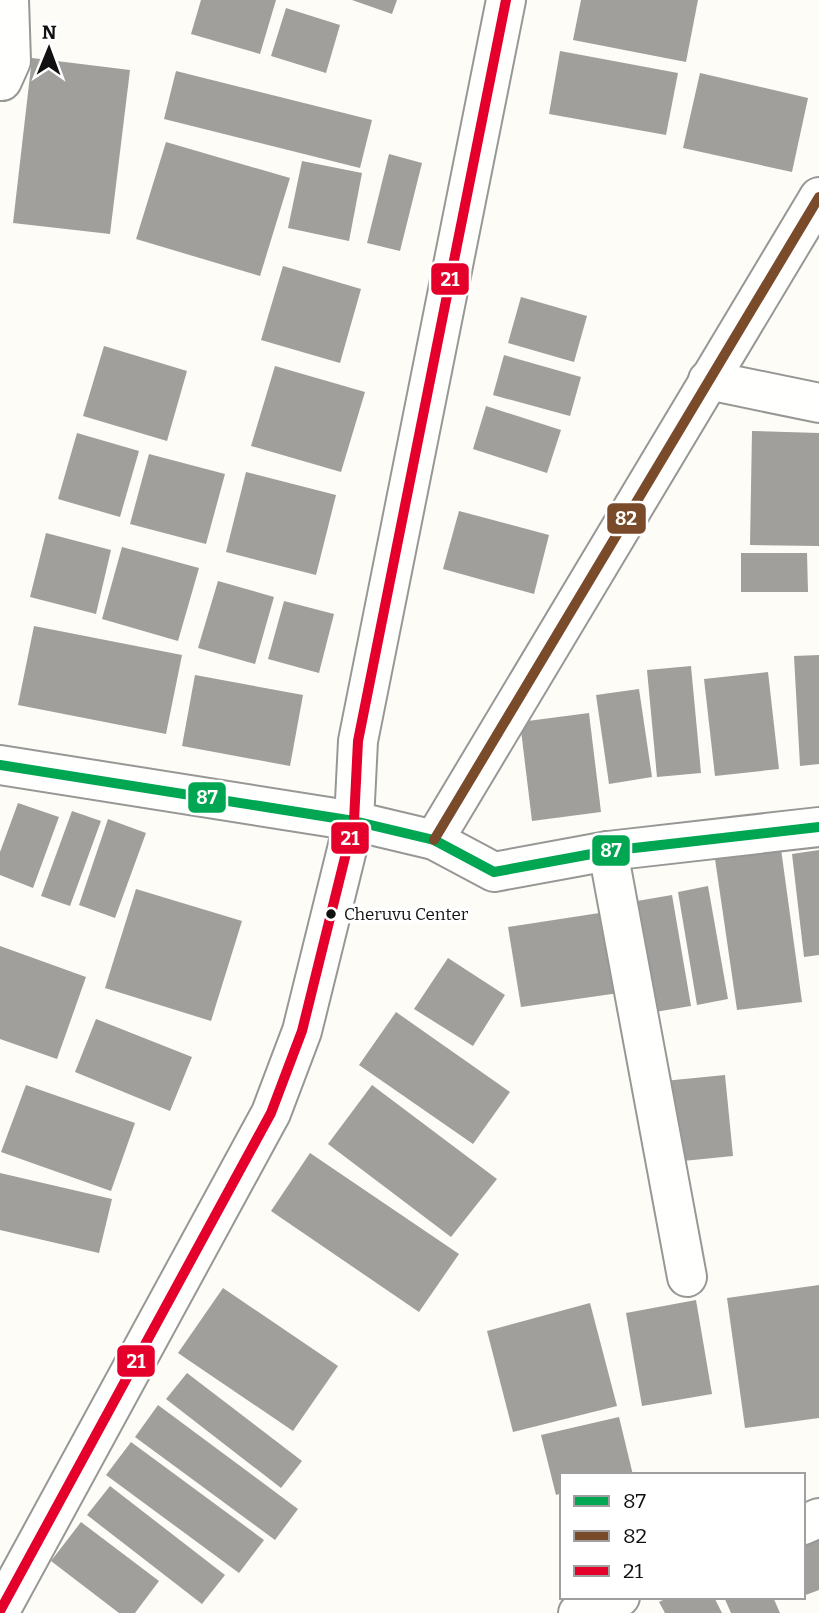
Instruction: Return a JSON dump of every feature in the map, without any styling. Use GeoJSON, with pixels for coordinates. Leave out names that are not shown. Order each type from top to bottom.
{"type":"FeatureCollection","features":[{"type":"Feature","properties":{"kind":"street"},"geometry":{"type":"LineString","coordinates":[[0,82],[11,61],[9,0]]}},
{"type":"Feature","properties":{"kind":"street"},"geometry":{"type":"LineString","coordinates":[[0,1611],[271,1113],[302,1031],[354,821],[358,741],[506,0]]}},
{"type":"Feature","properties":{"kind":"street"},"geometry":{"type":"LineString","coordinates":[[434,840],[819,197]]}},
{"type":"Feature","properties":{"kind":"street"},"geometry":{"type":"LineString","coordinates":[[708,380],[819,403]]}},
{"type":"Feature","properties":{"kind":"street"},"geometry":{"type":"LineString","coordinates":[[0,765],[354,821],[434,840],[494,872],[608,851],[819,827]]}},
{"type":"Feature","properties":{"kind":"street"},"geometry":{"type":"LineString","coordinates":[[608,851],[687,1277]]}},
{"type":"Feature","properties":{"kind":"street"},"geometry":{"type":"LineString","coordinates":[[578,1613],[615,1599]]}},
{"type":"Feature","properties":{"kind":"building"},"geometry":{"type":"Polygon","coordinates":[[[201,0],[276,0],[260,54],[191,34],[201,0]]]}},
{"type":"Feature","properties":{"kind":"building"},"geometry":{"type":"Polygon","coordinates":[[[352,0],[397,0],[392,14],[352,0]]]}},
{"type":"Feature","properties":{"kind":"building"},"geometry":{"type":"Polygon","coordinates":[[[581,0],[698,0],[686,62],[573,40],[581,0]]]}},
{"type":"Feature","properties":{"kind":"building"},"geometry":{"type":"Polygon","coordinates":[[[286,8],[340,25],[326,73],[271,56],[286,8]]]}},
{"type":"Feature","properties":{"kind":"building"},"geometry":{"type":"Polygon","coordinates":[[[560,51],[678,73],[666,135],[549,114],[560,51]]]}},
{"type":"Feature","properties":{"kind":"building"},"geometry":{"type":"Polygon","coordinates":[[[32,58],[130,70],[110,234],[13,223],[32,58]]]}},
{"type":"Feature","properties":{"kind":"building"},"geometry":{"type":"Polygon","coordinates":[[[176,71],[372,120],[360,168],[164,119],[176,71]]]}},
{"type":"Feature","properties":{"kind":"building"},"geometry":{"type":"Polygon","coordinates":[[[700,73],[808,98],[792,172],[683,148],[700,73]]]}},
{"type":"Feature","properties":{"kind":"building"},"geometry":{"type":"Polygon","coordinates":[[[166,142],[290,178],[260,276],[136,239],[166,142]]]}},
{"type":"Feature","properties":{"kind":"building"},"geometry":{"type":"Polygon","coordinates":[[[389,154],[422,163],[400,251],[367,243],[389,154]]]}},
{"type":"Feature","properties":{"kind":"building"},"geometry":{"type":"Polygon","coordinates":[[[302,161],[362,173],[349,241],[288,228],[302,161]]]}},
{"type":"Feature","properties":{"kind":"building"},"geometry":{"type":"Polygon","coordinates":[[[283,266],[361,289],[340,363],[261,340],[283,266]]]}},
{"type":"Feature","properties":{"kind":"building"},"geometry":{"type":"Polygon","coordinates":[[[521,297],[587,316],[574,362],[508,343],[521,297]]]}},
{"type":"Feature","properties":{"kind":"building"},"geometry":{"type":"Polygon","coordinates":[[[104,346],[187,371],[167,441],[83,416],[104,346]]]}},
{"type":"Feature","properties":{"kind":"building"},"geometry":{"type":"Polygon","coordinates":[[[504,355],[581,377],[570,416],[493,395],[504,355]]]}},
{"type":"Feature","properties":{"kind":"building"},"geometry":{"type":"Polygon","coordinates":[[[275,366],[365,392],[341,472],[251,446],[275,366]]]}},
{"type":"Feature","properties":{"kind":"building"},"geometry":{"type":"Polygon","coordinates":[[[486,406],[561,430],[547,473],[473,449],[486,406]]]}},
{"type":"Feature","properties":{"kind":"building"},"geometry":{"type":"Polygon","coordinates":[[[752,431],[819,433],[819,546],[750,545],[752,431]]]}},
{"type":"Feature","properties":{"kind":"building"},"geometry":{"type":"Polygon","coordinates":[[[77,433],[139,451],[120,517],[58,499],[77,433]]]}},
{"type":"Feature","properties":{"kind":"building"},"geometry":{"type":"Polygon","coordinates":[[[149,454],[225,474],[206,544],[130,524],[149,454]]]}},
{"type":"Feature","properties":{"kind":"building"},"geometry":{"type":"Polygon","coordinates":[[[246,472],[336,495],[316,575],[226,552],[246,472]]]}},
{"type":"Feature","properties":{"kind":"building"},"geometry":{"type":"Polygon","coordinates":[[[459,511],[549,535],[534,594],[443,569],[459,511]]]}},
{"type":"Feature","properties":{"kind":"building"},"geometry":{"type":"Polygon","coordinates":[[[46,533],[111,550],[96,614],[30,597],[46,533]]]}},
{"type":"Feature","properties":{"kind":"building"},"geometry":{"type":"Polygon","coordinates":[[[122,547],[199,568],[178,641],[102,619],[122,547]]]}},
{"type":"Feature","properties":{"kind":"building"},"geometry":{"type":"Polygon","coordinates":[[[741,553],[807,553],[808,592],[741,592],[741,553]]]}},
{"type":"Feature","properties":{"kind":"building"},"geometry":{"type":"Polygon","coordinates":[[[218,581],[274,597],[255,664],[198,648],[218,581]]]}},
{"type":"Feature","properties":{"kind":"building"},"geometry":{"type":"Polygon","coordinates":[[[284,601],[334,614],[319,673],[268,659],[284,601]]]}},
{"type":"Feature","properties":{"kind":"building"},"geometry":{"type":"Polygon","coordinates":[[[34,626],[182,655],[166,734],[18,705],[34,626]]]}},
{"type":"Feature","properties":{"kind":"building"},"geometry":{"type":"Polygon","coordinates":[[[819,655],[819,764],[800,766],[794,656],[819,655]]]}},
{"type":"Feature","properties":{"kind":"building"},"geometry":{"type":"Polygon","coordinates":[[[691,666],[701,773],[657,777],[647,670],[691,666]]]}},
{"type":"Feature","properties":{"kind":"building"},"geometry":{"type":"Polygon","coordinates":[[[768,672],[779,769],[715,776],[704,679],[768,672]]]}},
{"type":"Feature","properties":{"kind":"building"},"geometry":{"type":"Polygon","coordinates":[[[195,675],[303,695],[290,766],[182,746],[195,675]]]}},
{"type":"Feature","properties":{"kind":"building"},"geometry":{"type":"Polygon","coordinates":[[[639,689],[652,777],[609,784],[596,695],[639,689]]]}},
{"type":"Feature","properties":{"kind":"building"},"geometry":{"type":"Polygon","coordinates":[[[589,713],[601,812],[532,821],[520,722],[589,713]]]}},
{"type":"Feature","properties":{"kind":"building"},"geometry":{"type":"Polygon","coordinates":[[[18,803],[59,817],[33,888],[0,875],[0,852],[18,803]]]}},
{"type":"Feature","properties":{"kind":"building"},"geometry":{"type":"Polygon","coordinates":[[[72,811],[101,821],[70,906],[41,896],[72,811]]]}},
{"type":"Feature","properties":{"kind":"building"},"geometry":{"type":"Polygon","coordinates":[[[108,819],[146,833],[115,918],[79,905],[108,819]]]}},
{"type":"Feature","properties":{"kind":"building"},"geometry":{"type":"Polygon","coordinates":[[[781,849],[802,1002],[737,1010],[715,859],[781,849]]]}},
{"type":"Feature","properties":{"kind":"building"},"geometry":{"type":"Polygon","coordinates":[[[819,850],[819,955],[804,957],[792,854],[819,850]]]}},
{"type":"Feature","properties":{"kind":"building"},"geometry":{"type":"Polygon","coordinates":[[[708,886],[728,999],[697,1005],[678,892],[708,886]]]}},
{"type":"Feature","properties":{"kind":"building"},"geometry":{"type":"Polygon","coordinates":[[[136,889],[242,921],[211,1021],[105,988],[136,889]]]}},
{"type":"Feature","properties":{"kind":"building"},"geometry":{"type":"Polygon","coordinates":[[[672,895],[691,1006],[649,1013],[631,902],[672,895]]]}},
{"type":"Feature","properties":{"kind":"building"},"geometry":{"type":"Polygon","coordinates":[[[606,912],[619,993],[521,1007],[508,927],[606,912]]]}},
{"type":"Feature","properties":{"kind":"building"},"geometry":{"type":"Polygon","coordinates":[[[0,946],[86,977],[57,1059],[0,1039],[0,946]]]}},
{"type":"Feature","properties":{"kind":"building"},"geometry":{"type":"Polygon","coordinates":[[[448,958],[505,995],[473,1046],[414,1009],[448,958]]]}},
{"type":"Feature","properties":{"kind":"building"},"geometry":{"type":"Polygon","coordinates":[[[396,1012],[510,1092],[473,1144],[359,1065],[396,1012]]]}},
{"type":"Feature","properties":{"kind":"building"},"geometry":{"type":"Polygon","coordinates":[[[96,1019],[192,1057],[170,1111],[75,1072],[96,1019]]]}},
{"type":"Feature","properties":{"kind":"building"},"geometry":{"type":"Polygon","coordinates":[[[725,1075],[733,1156],[673,1162],[664,1081],[725,1075]]]}},
{"type":"Feature","properties":{"kind":"building"},"geometry":{"type":"Polygon","coordinates":[[[26,1085],[135,1123],[111,1191],[1,1152],[26,1085]]]}},
{"type":"Feature","properties":{"kind":"building"},"geometry":{"type":"Polygon","coordinates":[[[372,1085],[497,1179],[451,1237],[328,1144],[372,1085]]]}},
{"type":"Feature","properties":{"kind":"building"},"geometry":{"type":"Polygon","coordinates":[[[310,1153],[459,1254],[419,1312],[271,1211],[310,1153]]]}},
{"type":"Feature","properties":{"kind":"building"},"geometry":{"type":"Polygon","coordinates":[[[0,1173],[112,1199],[99,1253],[0,1230],[0,1173]]]}},
{"type":"Feature","properties":{"kind":"building"},"geometry":{"type":"Polygon","coordinates":[[[819,1285],[819,1418],[745,1428],[727,1298],[819,1285]]]}},
{"type":"Feature","properties":{"kind":"building"},"geometry":{"type":"Polygon","coordinates":[[[223,1288],[338,1366],[293,1431],[178,1353],[223,1288]]]}},
{"type":"Feature","properties":{"kind":"building"},"geometry":{"type":"Polygon","coordinates":[[[696,1300],[712,1394],[642,1406],[626,1313],[696,1300]]]}},
{"type":"Feature","properties":{"kind":"building"},"geometry":{"type":"Polygon","coordinates":[[[590,1303],[617,1406],[513,1432],[487,1331],[590,1303]]]}},
{"type":"Feature","properties":{"kind":"building"},"geometry":{"type":"Polygon","coordinates":[[[187,1373],[302,1461],[281,1488],[166,1399],[187,1373]]]}},
{"type":"Feature","properties":{"kind":"building"},"geometry":{"type":"Polygon","coordinates":[[[158,1405],[298,1509],[275,1540],[135,1437],[158,1405]]]}},
{"type":"Feature","properties":{"kind":"building"},"geometry":{"type":"Polygon","coordinates":[[[619,1417],[633,1473],[560,1473],[560,1494],[556,1495],[541,1435],[619,1417]]]}},
{"type":"Feature","properties":{"kind":"building"},"geometry":{"type":"Polygon","coordinates":[[[131,1442],[264,1540],[239,1573],[106,1475],[131,1442]]]}},
{"type":"Feature","properties":{"kind":"building"},"geometry":{"type":"Polygon","coordinates":[[[110,1486],[225,1575],[202,1604],[87,1515],[110,1486]]]}},
{"type":"Feature","properties":{"kind":"building"},"geometry":{"type":"Polygon","coordinates":[[[81,1522],[159,1581],[135,1613],[119,1613],[51,1561],[81,1522]]]}},
{"type":"Feature","properties":{"kind":"building"},"geometry":{"type":"Polygon","coordinates":[[[819,1525],[819,1590],[805,1595],[805,1530],[819,1525]]]}},
{"type":"Feature","properties":{"kind":"building"},"geometry":{"type":"Polygon","coordinates":[[[665,1599],[715,1599],[722,1613],[665,1613],[659,1602],[665,1599]]]}},
{"type":"Feature","properties":{"kind":"building"},"geometry":{"type":"Polygon","coordinates":[[[725,1599],[774,1599],[780,1613],[731,1613],[725,1599]]]}},
{"type":"Feature","properties":{"kind":"transit line","name":"21"},"geometry":{"type":"LineString","coordinates":[[0,1611],[271,1113],[302,1031],[354,821],[358,741],[506,0]]}},
{"type":"Feature","properties":{"kind":"transit line","name":"82"},"geometry":{"type":"LineString","coordinates":[[434,840],[819,197]]}},
{"type":"Feature","properties":{"kind":"transit line","name":"87"},"geometry":{"type":"LineString","coordinates":[[0,765],[354,821],[434,840],[494,872],[608,851],[819,827]]}},
{"type":"Feature","properties":{"kind":"place","name":"Cheruvu Center"},"geometry":{"type":"Point","coordinates":[331,914]}}]}
